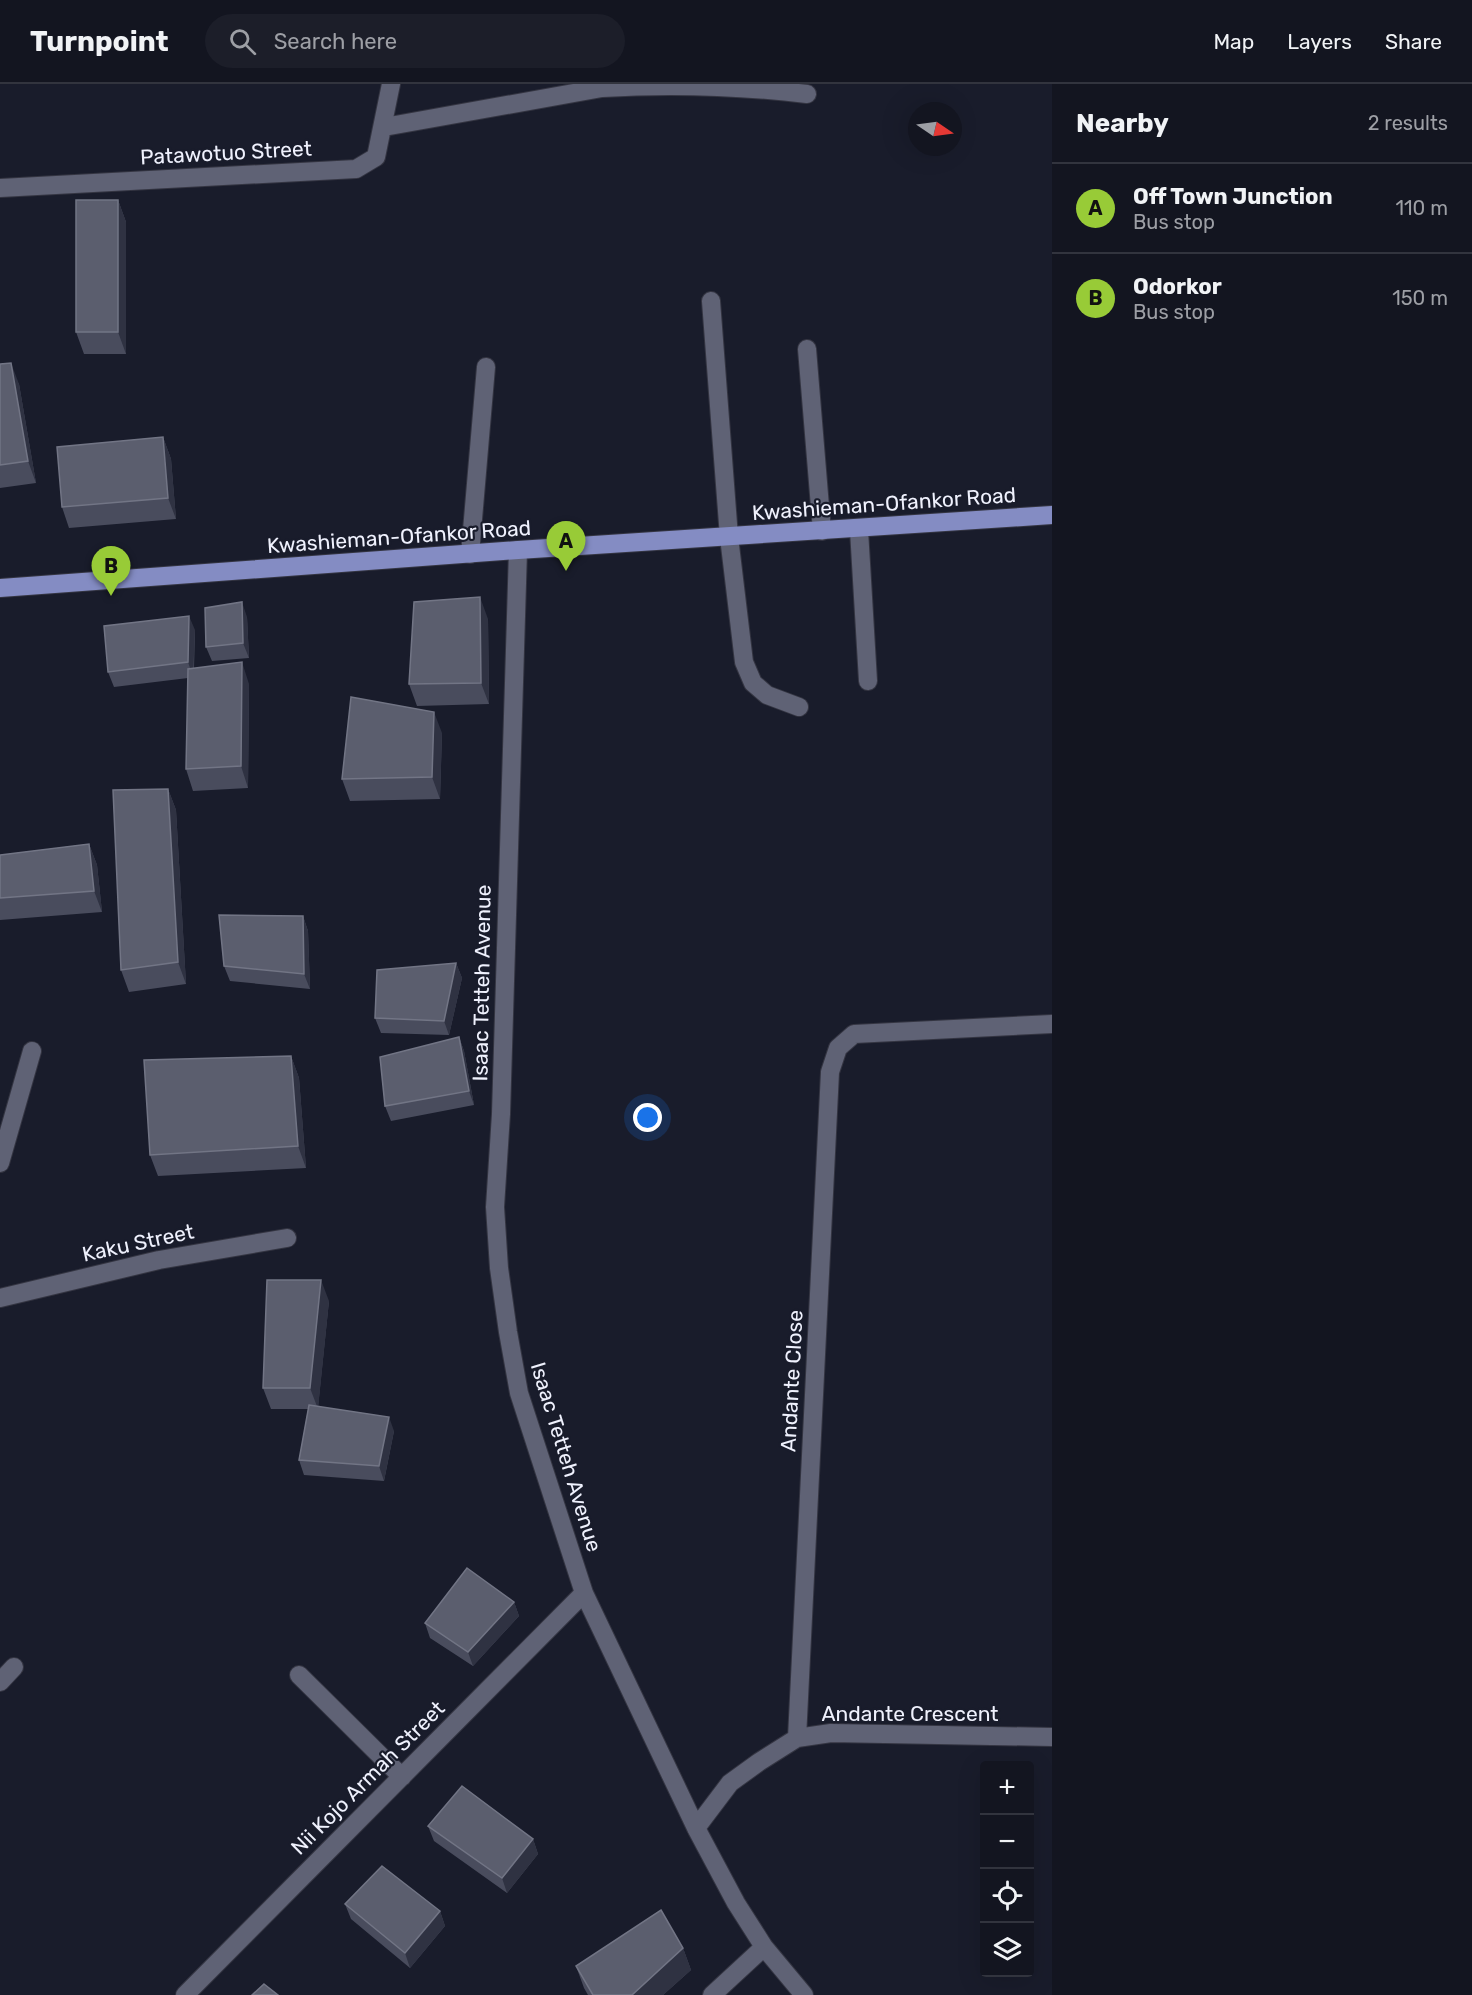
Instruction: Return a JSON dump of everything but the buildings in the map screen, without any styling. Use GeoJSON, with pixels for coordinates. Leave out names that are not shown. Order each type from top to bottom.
{"type":"FeatureCollection","features":[{"type":"Feature","properties":{"kind":"main road","name":"Kwashieman-Ofankor Road"},"geometry":{"type":"LineString","coordinates":[[0,588],[518,550],[859,530],[1052,515]]}},
{"type":"Feature","properties":{"kind":"street","name":"Patawotuo Street"},"geometry":{"type":"LineString","coordinates":[[0,188],[356,169],[376,157],[391,84]]}},
{"type":"Feature","properties":{"kind":"street"},"geometry":{"type":"LineString","coordinates":[[384,127],[602,88],[633,86],[761,89],[807,94]]}},
{"type":"Feature","properties":{"kind":"street"},"geometry":{"type":"LineString","coordinates":[[711,301],[729,537],[744,662],[753,683],[767,695],[799,707]]}},
{"type":"Feature","properties":{"kind":"street"},"geometry":{"type":"LineString","coordinates":[[807,349],[822,531]]}},
{"type":"Feature","properties":{"kind":"street"},"geometry":{"type":"LineString","coordinates":[[470,554],[486,368]]}},
{"type":"Feature","properties":{"kind":"street"},"geometry":{"type":"LineString","coordinates":[[859,530],[868,681]]}},
{"type":"Feature","properties":{"kind":"street","name":"Isaac Tetteh Avenue"},"geometry":{"type":"LineString","coordinates":[[518,550],[501,1114],[495,1207],[499,1269],[519,1393],[584,1593],[696,1828],[736,1903],[764,1947],[804,1995]]}},
{"type":"Feature","properties":{"kind":"street","name":"Andante Close"},"geometry":{"type":"LineString","coordinates":[[797,1738],[830,1072],[837,1048],[854,1034],[1052,1024]]}},
{"type":"Feature","properties":{"kind":"street"},"geometry":{"type":"LineString","coordinates":[[0,1163],[32,1051]]}},
{"type":"Feature","properties":{"kind":"street","name":"Kaku Street"},"geometry":{"type":"LineString","coordinates":[[0,1298],[159,1260],[287,1238]]}},
{"type":"Feature","properties":{"kind":"street","name":"Nii Kojo Armah Street"},"geometry":{"type":"LineString","coordinates":[[185,1995],[584,1593]]}},
{"type":"Feature","properties":{"kind":"street"},"geometry":{"type":"LineString","coordinates":[[0,1682],[14,1667]]}},
{"type":"Feature","properties":{"kind":"street"},"geometry":{"type":"LineString","coordinates":[[299,1675],[402,1776]]}},
{"type":"Feature","properties":{"kind":"street","name":"Andante Crescent"},"geometry":{"type":"LineString","coordinates":[[696,1828],[730,1784],[797,1738],[831,1732],[1052,1737]]}},
{"type":"Feature","properties":{"kind":"street"},"geometry":{"type":"LineString","coordinates":[[712,1995],[764,1947]]}},
{"type":"Feature","properties":{"kind":"place","name":"Off Town Junction"},"geometry":{"type":"Point","coordinates":[566,571]}},
{"type":"Feature","properties":{"kind":"place","name":"Odorkor"},"geometry":{"type":"Point","coordinates":[111,596]}}]}
